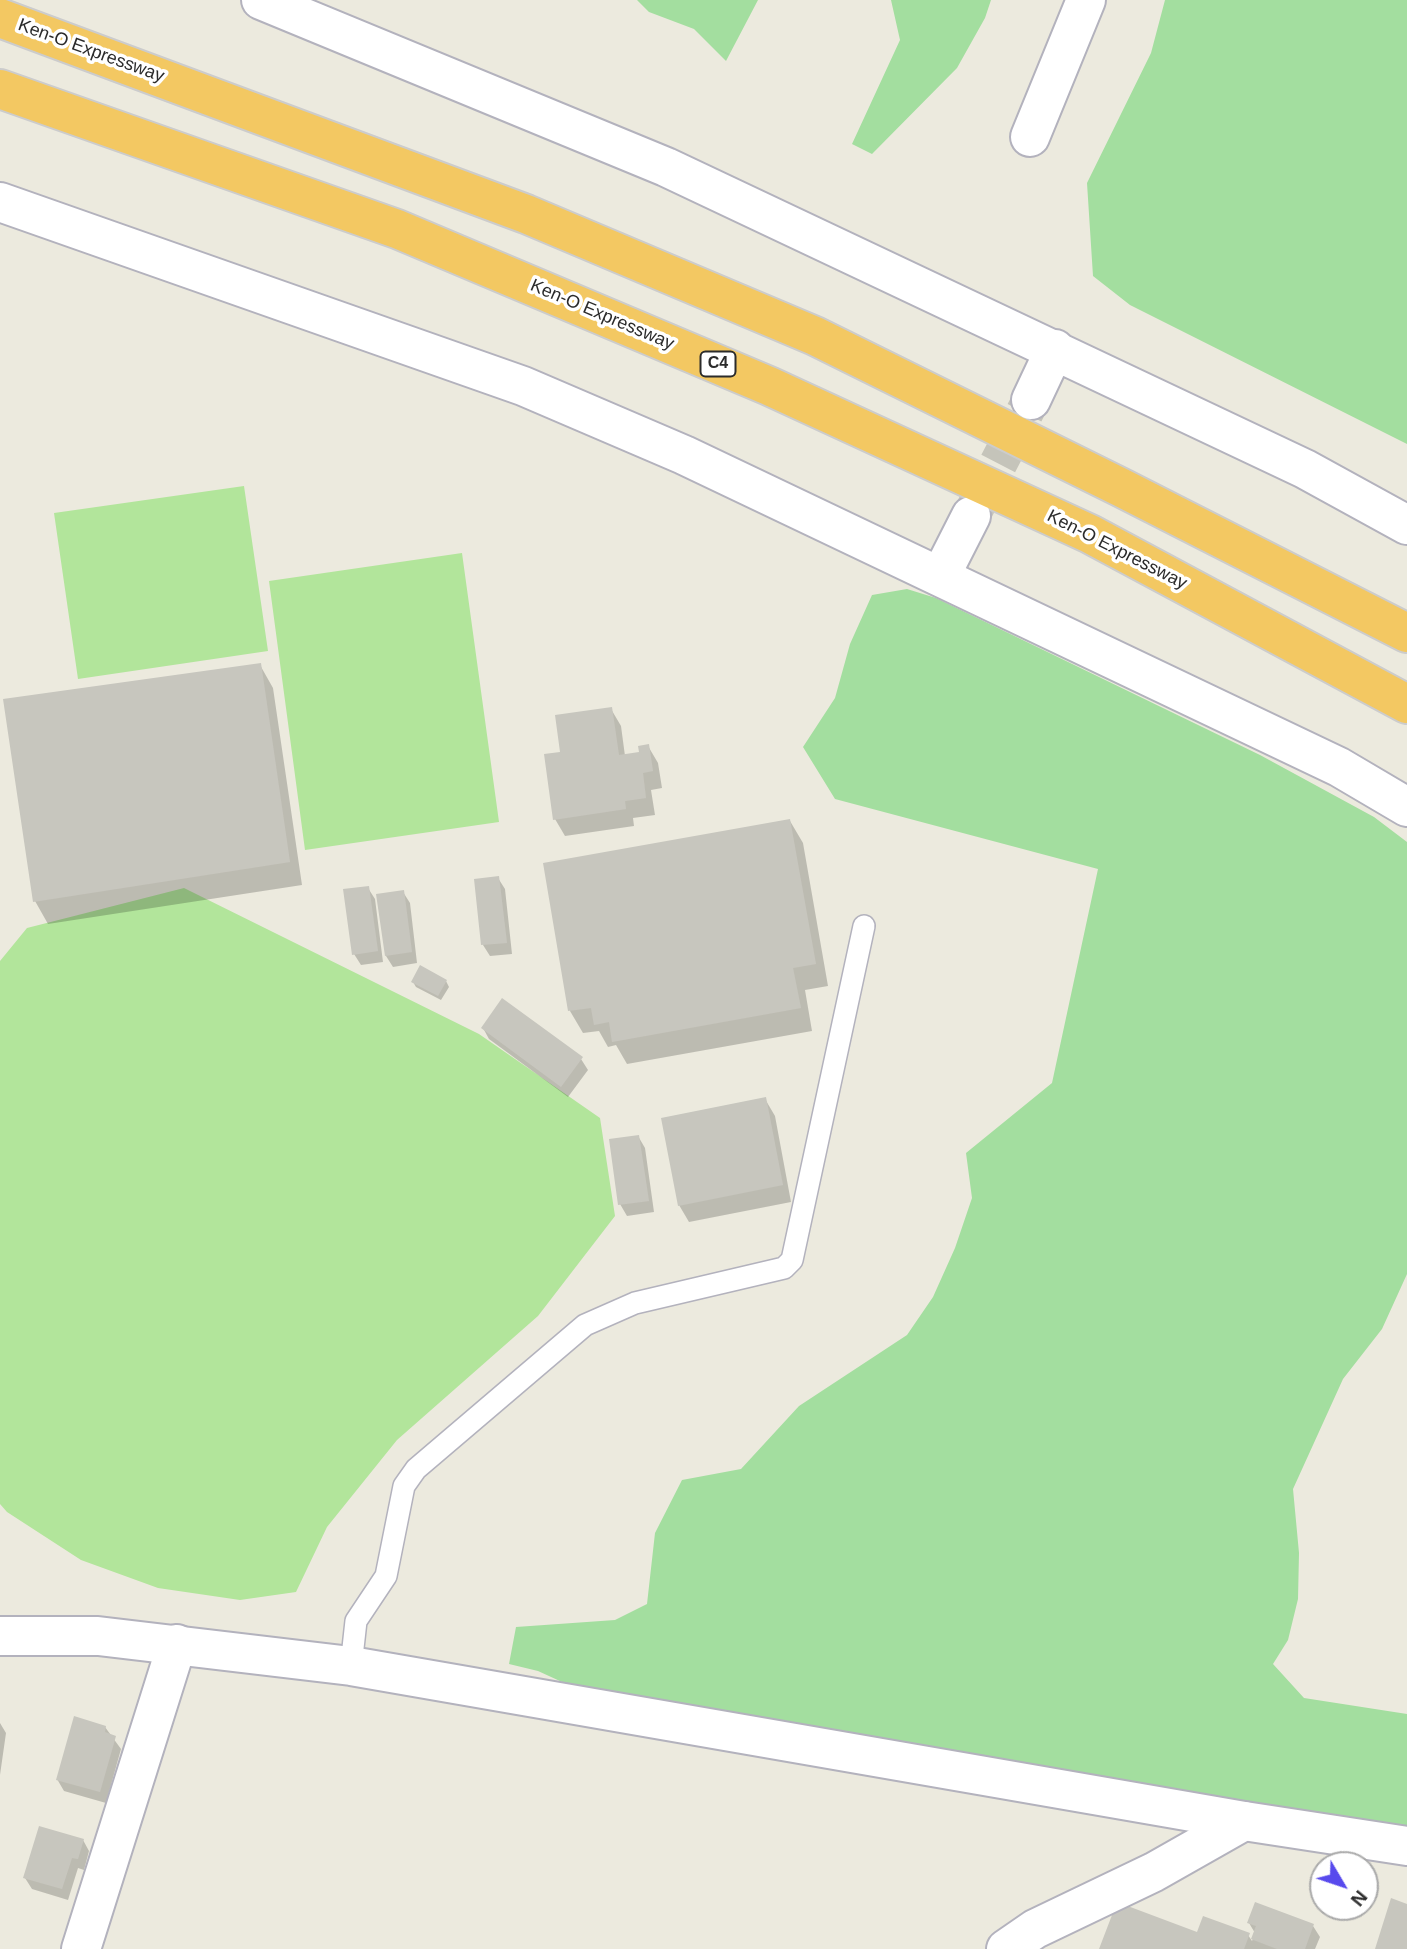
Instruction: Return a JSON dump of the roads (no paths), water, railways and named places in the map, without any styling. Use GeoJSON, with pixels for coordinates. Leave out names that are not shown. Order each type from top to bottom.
{"type":"FeatureCollection","features":[{"type":"Feature","properties":{"kind":"highway","name":"Ken-O Expressway"},"geometry":{"type":"LineString","coordinates":[[0,18],[526,214],[815,336],[1407,633]]}},
{"type":"Feature","properties":{"kind":"highway","name":"Ken-O Expressway"},"geometry":{"type":"LineString","coordinates":[[0,89],[397,229],[769,386],[1090,534],[1407,704]]}},
{"type":"Feature","properties":{"kind":"street"},"geometry":{"type":"LineString","coordinates":[[261,0],[666,167],[1305,469],[1407,525]]}},
{"type":"Feature","properties":{"kind":"street"},"geometry":{"type":"LineString","coordinates":[[1030,136],[1086,0]]}},
{"type":"Feature","properties":{"kind":"street"},"geometry":{"type":"LineString","coordinates":[[0,202],[523,386],[684,455],[941,575],[1339,767],[1407,807]]}},
{"type":"Feature","properties":{"kind":"street"},"geometry":{"type":"LineString","coordinates":[[1031,400],[1055,349]]}},
{"type":"Feature","properties":{"kind":"street"},"geometry":{"type":"LineString","coordinates":[[941,575],[971,516]]}},
{"type":"Feature","properties":{"kind":"street"},"geometry":{"type":"LineString","coordinates":[[0,1636],[98,1636],[351,1666],[1244,1821],[1407,1846]]}},
{"type":"Feature","properties":{"kind":"street"},"geometry":{"type":"LineString","coordinates":[[81,1949],[177,1644]]}},
{"type":"Feature","properties":{"kind":"street"},"geometry":{"type":"LineString","coordinates":[[1006,1949],[1035,1929],[1154,1872],[1244,1821]]}},
{"type":"Feature","properties":{"kind":"lane"},"geometry":{"type":"LineString","coordinates":[[351,1666],[356,1620],[386,1576],[404,1486],[416,1469],[585,1325],[635,1303],[785,1268],[792,1260],[864,926]]}},
{"type":"Feature","properties":{"kind":"tunnel"},"geometry":{"type":"LineString","coordinates":[[972,514],[1028,406]]}}]}
